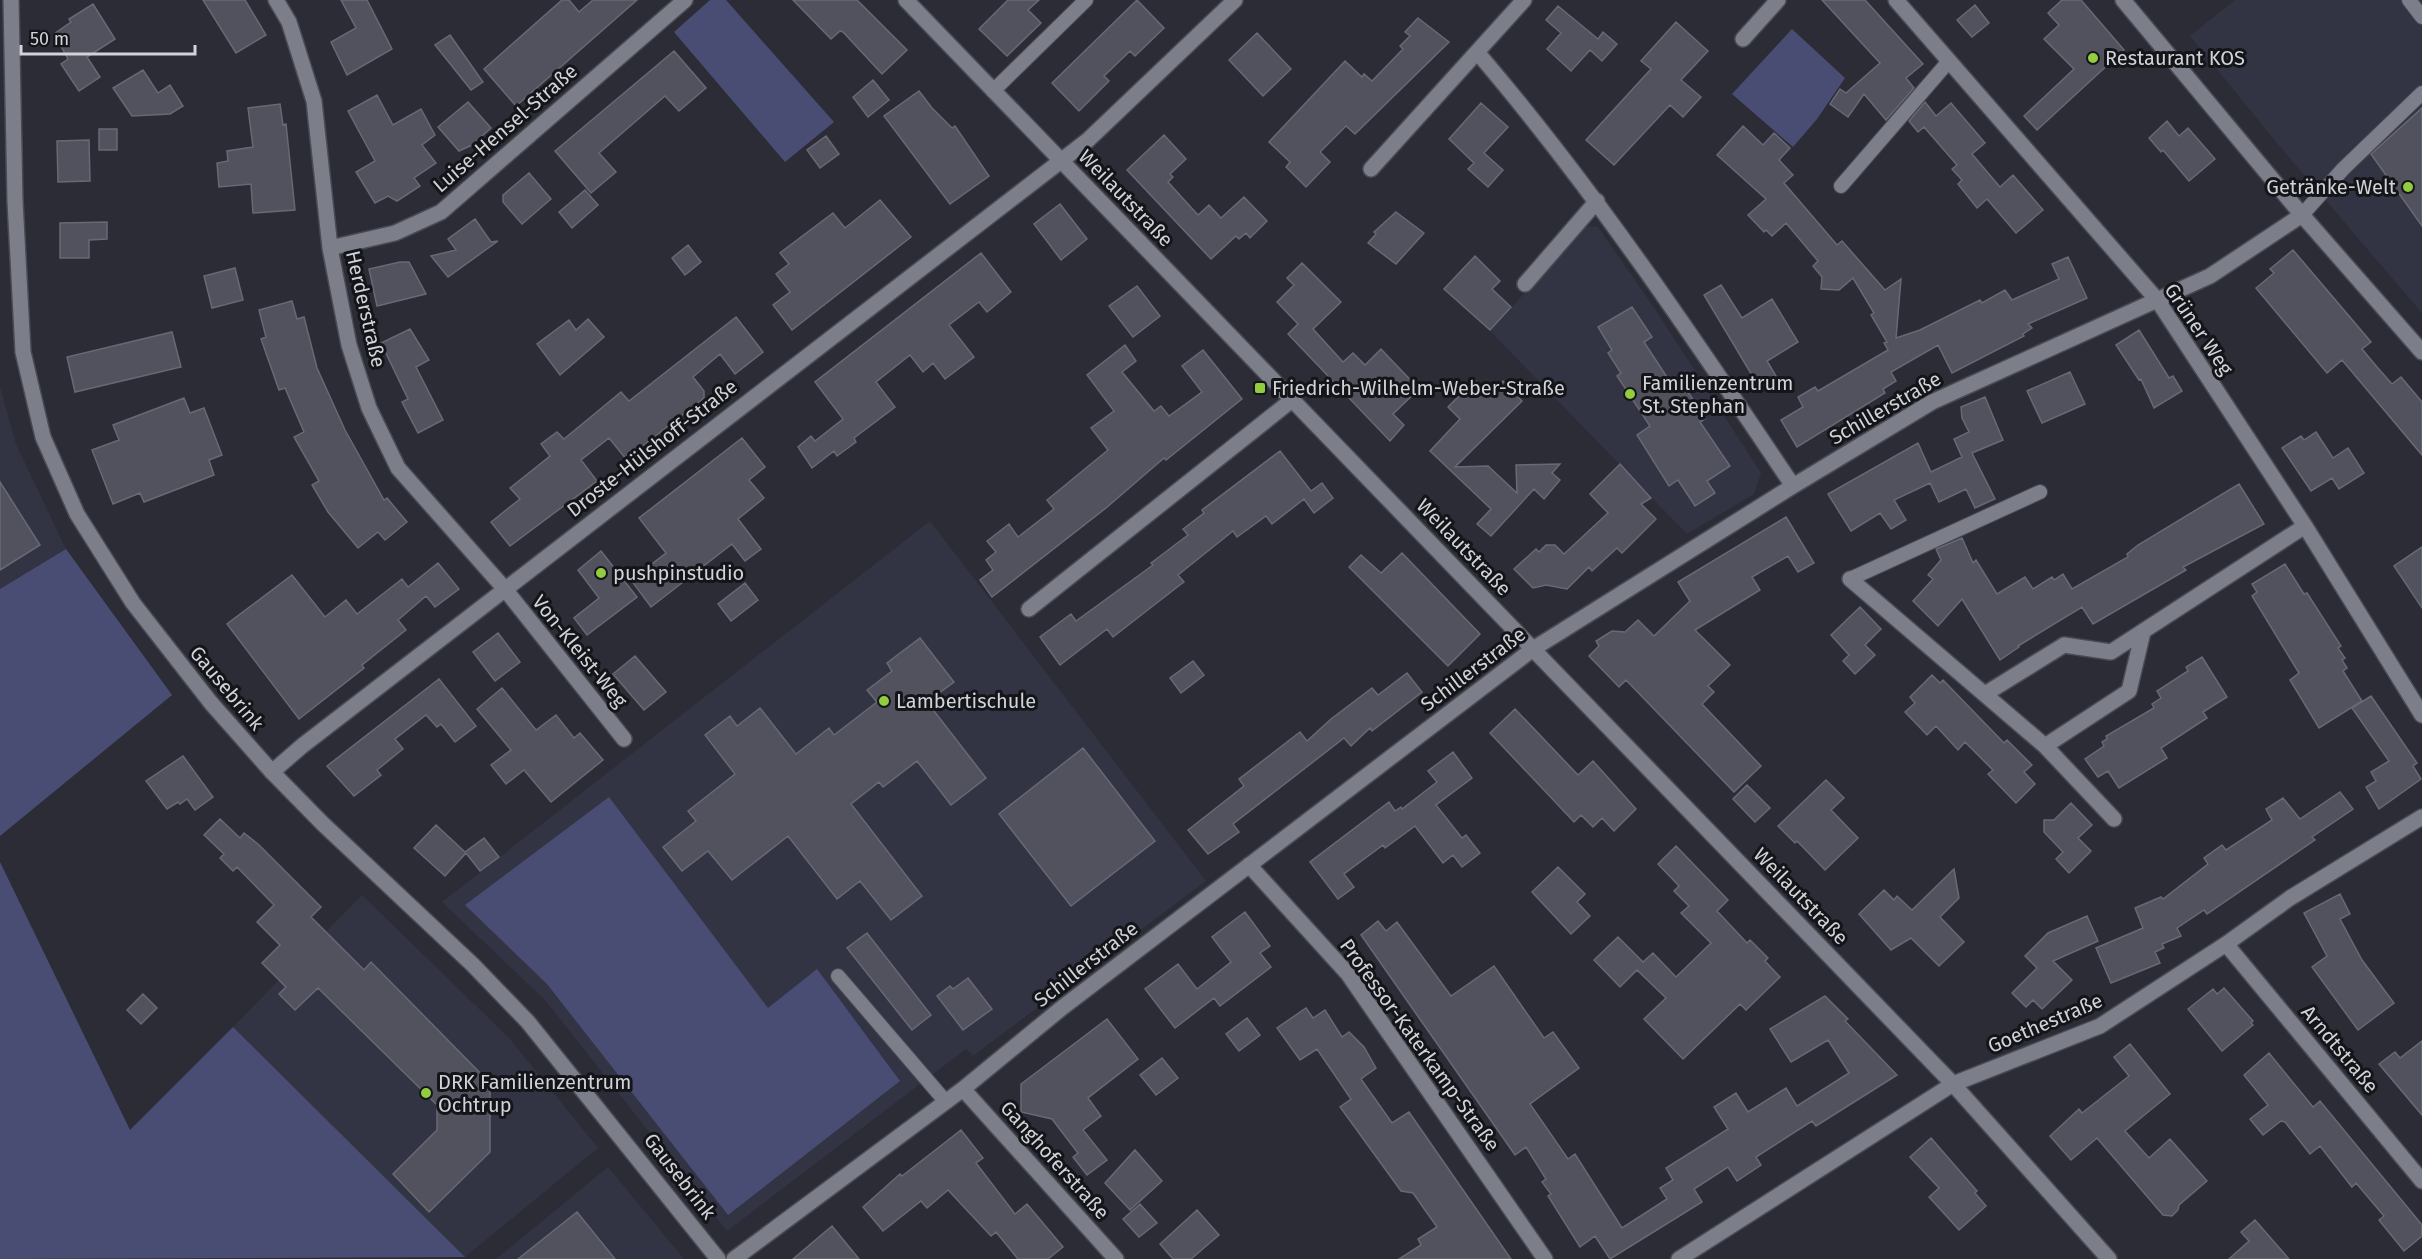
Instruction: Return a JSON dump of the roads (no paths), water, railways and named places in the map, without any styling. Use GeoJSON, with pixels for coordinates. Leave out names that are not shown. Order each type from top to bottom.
{"type":"FeatureCollection","features":[{"type":"Feature","properties":{"kind":"street","name":"Gausebrink"},"geometry":{"type":"LineString","coordinates":[[11,0],[6,45],[6,81],[20,324],[33,405],[49,455],[77,514],[133,603],[204,694],[272,772],[473,965],[528,1022],[716,1258]]}},
{"type":"Feature","properties":{"kind":"street","name":"Herderstraße"},"geometry":{"type":"LineString","coordinates":[[276,0],[289,22],[314,102],[330,248],[349,345],[369,408],[398,468],[504,588]]}},
{"type":"Feature","properties":{"kind":"street","name":"Luise-Hensel-Straße"},"geometry":{"type":"LineString","coordinates":[[330,248],[395,233],[441,212],[685,0]]}},
{"type":"Feature","properties":{"kind":"street","name":"Weilautstraße"},"geometry":{"type":"LineString","coordinates":[[906,0],[1953,1084],[2109,1259]]}},
{"type":"Feature","properties":{"kind":"street","name":"Droste-Hülshoff-Straße"},"geometry":{"type":"LineString","coordinates":[[272,772],[504,588],[1088,140],[1235,0]]}},
{"type":"Feature","properties":{"kind":"street"},"geometry":{"type":"LineString","coordinates":[[1371,169],[1524,0]]}},
{"type":"Feature","properties":{"kind":"street"},"geometry":{"type":"LineString","coordinates":[[1743,39],[1778,0]]}},
{"type":"Feature","properties":{"kind":"street","name":"Grüner Weg"},"geometry":{"type":"LineString","coordinates":[[1896,0],[2157,301],[2305,526],[2422,715]]}},
{"type":"Feature","properties":{"kind":"street"},"geometry":{"type":"LineString","coordinates":[[2123,0],[2302,214],[2422,352]]}},
{"type":"Feature","properties":{"kind":"street"},"geometry":{"type":"LineString","coordinates":[[1477,52],[1543,129],[1597,201],[1793,486]]}},
{"type":"Feature","properties":{"kind":"street"},"geometry":{"type":"LineString","coordinates":[[1525,284],[1597,201]]}},
{"type":"Feature","properties":{"kind":"street","name":"Schillerstraße"},"geometry":{"type":"LineString","coordinates":[[735,1259],[946,1102],[1063,1007],[1533,649],[1932,402],[2210,276],[2302,214]]}},
{"type":"Feature","properties":{"kind":"street"},"geometry":{"type":"LineString","coordinates":[[1029,609],[1292,400]]}},
{"type":"Feature","properties":{"kind":"street"},"geometry":{"type":"LineString","coordinates":[[1985,694],[2064,645],[2111,652],[2305,526]]}},
{"type":"Feature","properties":{"kind":"street"},"geometry":{"type":"LineString","coordinates":[[1850,579],[2045,746],[2114,819]]}},
{"type":"Feature","properties":{"kind":"street","name":"Von-Kleist-Weg"},"geometry":{"type":"LineString","coordinates":[[504,588],[624,739]]}},
{"type":"Feature","properties":{"kind":"street"},"geometry":{"type":"LineString","coordinates":[[2045,746],[2129,691],[2143,632]]}},
{"type":"Feature","properties":{"kind":"street","name":"Goethestraße"},"geometry":{"type":"LineString","coordinates":[[1679,1259],[1953,1084],[2100,1026],[2226,944],[2290,898],[2422,817]]}},
{"type":"Feature","properties":{"kind":"street","name":"Professor-Katerkamp-Straße"},"geometry":{"type":"LineString","coordinates":[[1249,865],[1348,974],[1545,1259]]}},
{"type":"Feature","properties":{"kind":"street","name":"Arndtstraße"},"geometry":{"type":"LineString","coordinates":[[2226,944],[2422,1181]]}},
{"type":"Feature","properties":{"kind":"street","name":"Ganghoferstraße"},"geometry":{"type":"LineString","coordinates":[[963,1089],[1116,1259]]}},
{"type":"Feature","properties":{"kind":"lane"},"geometry":{"type":"LineString","coordinates":[[993,91],[1086,0]]}},
{"type":"Feature","properties":{"kind":"lane"},"geometry":{"type":"LineString","coordinates":[[2409,0],[2422,17]]}},
{"type":"Feature","properties":{"kind":"lane"},"geometry":{"type":"LineString","coordinates":[[1841,186],[1949,61]]}},
{"type":"Feature","properties":{"kind":"lane"},"geometry":{"type":"LineString","coordinates":[[2302,214],[2343,169],[2422,93]]}},
{"type":"Feature","properties":{"kind":"lane"},"geometry":{"type":"LineString","coordinates":[[1850,579],[2040,492]]}},
{"type":"Feature","properties":{"kind":"lane"},"geometry":{"type":"LineString","coordinates":[[838,976],[946,1102]]}},
{"type":"Feature","properties":{"kind":"place","name":"Restaurant KOS"},"geometry":{"type":"Point","coordinates":[2093,58]}},
{"type":"Feature","properties":{"kind":"place","name":"Getränke-Welt"},"geometry":{"type":"Point","coordinates":[2408,187]}},
{"type":"Feature","properties":{"kind":"place","name":"Friedrich-Wilhelm-Weber-Straße"},"geometry":{"type":"Point","coordinates":[1260,388]}},
{"type":"Feature","properties":{"kind":"place","name":"Familienzentrum St. Stephan"},"geometry":{"type":"Point","coordinates":[1630,394]}},
{"type":"Feature","properties":{"kind":"place","name":"pushpinstudio"},"geometry":{"type":"Point","coordinates":[601,573]}},
{"type":"Feature","properties":{"kind":"place","name":"Lambertischule"},"geometry":{"type":"Point","coordinates":[884,701]}},
{"type":"Feature","properties":{"kind":"place","name":"DRK Familienzentrum Ochtrup"},"geometry":{"type":"Point","coordinates":[426,1093]}}]}
